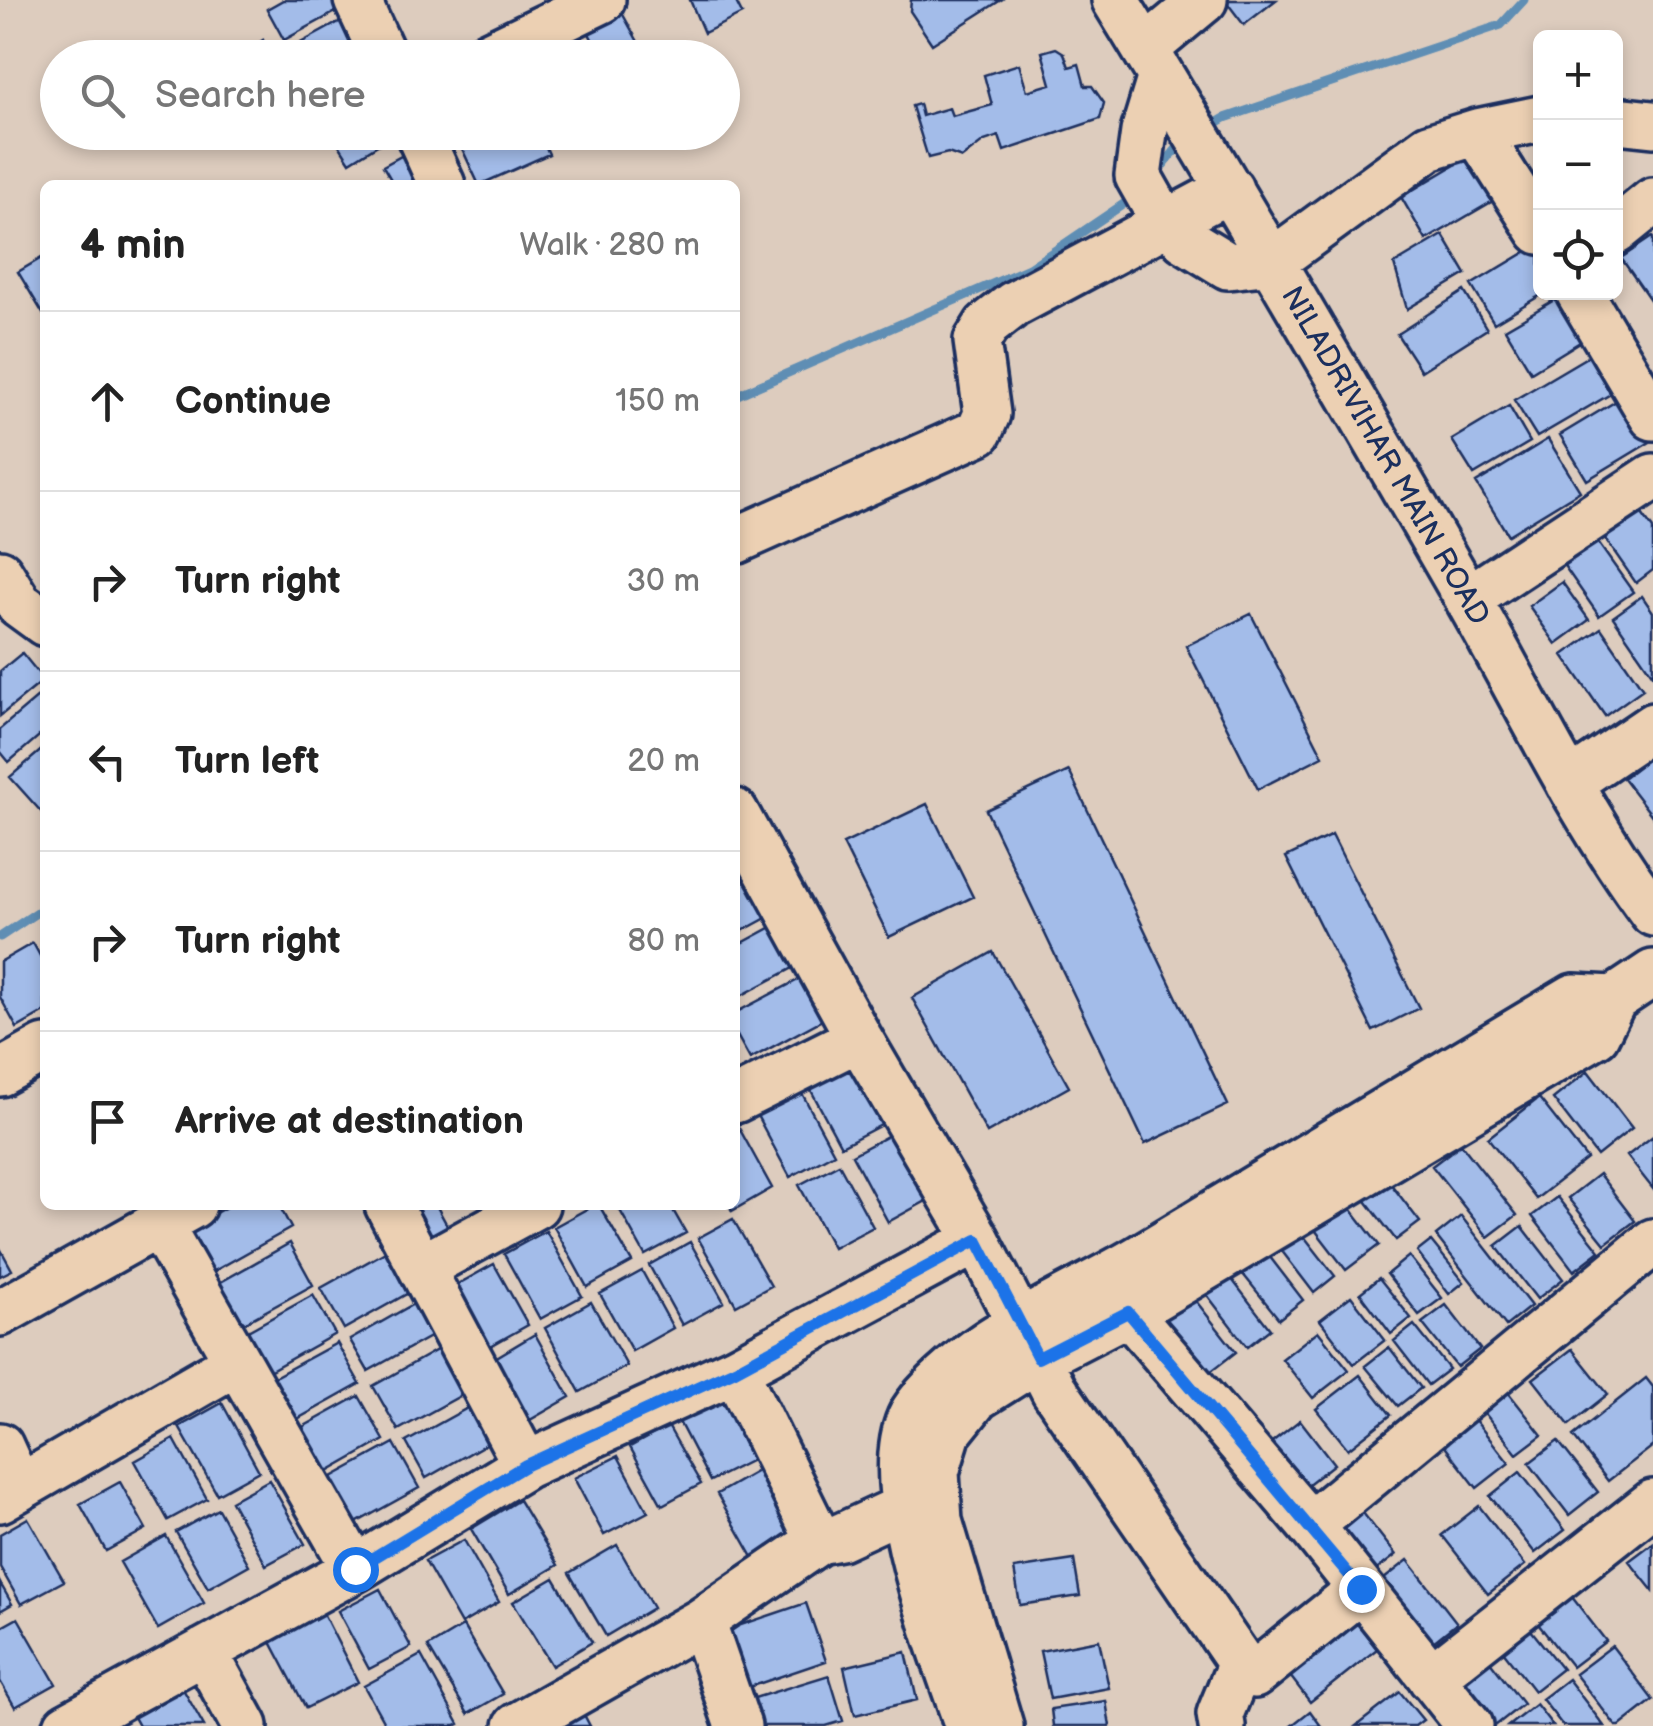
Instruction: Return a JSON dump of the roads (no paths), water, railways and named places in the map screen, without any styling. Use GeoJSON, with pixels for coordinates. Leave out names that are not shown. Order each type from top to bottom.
{"type":"FeatureCollection","features":[{"type":"Feature","properties":{"kind":"street"},"geometry":{"type":"LineString","coordinates":[[357,0],[376,40]]}},
{"type":"Feature","properties":{"kind":"street"},"geometry":{"type":"LineString","coordinates":[[519,40],[602,0]]}},
{"type":"Feature","properties":{"kind":"street","name":"NILADRIVIHAR MAIN ROAD"},"geometry":{"type":"LineString","coordinates":[[1115,0],[1273,262],[1468,599],[1569,783],[1653,913]]}},
{"type":"Feature","properties":{"kind":"street"},"geometry":{"type":"LineString","coordinates":[[1204,0],[1163,79],[1144,132],[1138,176],[1155,206],[1184,239],[1228,266],[1273,262],[1429,147],[1535,120]]}},
{"type":"Feature","properties":{"kind":"street"},"geometry":{"type":"LineString","coordinates":[[1623,121],[1653,124]]}},
{"type":"Feature","properties":{"kind":"street"},"geometry":{"type":"LineString","coordinates":[[1477,132],[1533,220]]}},
{"type":"Feature","properties":{"kind":"street"},"geometry":{"type":"LineString","coordinates":[[426,150],[440,180]]}},
{"type":"Feature","properties":{"kind":"street"},"geometry":{"type":"LineString","coordinates":[[740,540],[979,432],[987,414],[976,341],[987,325],[1014,304],[1168,221],[1225,181]]}},
{"type":"Feature","properties":{"kind":"street"},"geometry":{"type":"LineString","coordinates":[[1623,225],[1653,201]]}},
{"type":"Feature","properties":{"kind":"street"},"geometry":{"type":"LineString","coordinates":[[1584,300],[1653,417]]}},
{"type":"Feature","properties":{"kind":"street"},"geometry":{"type":"LineString","coordinates":[[1468,599],[1653,477]]}},
{"type":"Feature","properties":{"kind":"street"},"geometry":{"type":"LineString","coordinates":[[1569,783],[1653,726]]}},
{"type":"Feature","properties":{"kind":"street"},"geometry":{"type":"LineString","coordinates":[[740,821],[859,1038],[977,1240],[1054,1390],[1241,1663],[1254,1675],[1361,1589]]}},
{"type":"Feature","properties":{"kind":"street"},"geometry":{"type":"LineString","coordinates":[[968,1726],[936,1630],[903,1508],[904,1442],[918,1403],[982,1346],[1028,1342],[1128,1312],[1596,1035],[1614,999],[1653,972]]}},
{"type":"Feature","properties":{"kind":"street"},"geometry":{"type":"LineString","coordinates":[[1000,1726],[939,1522],[936,1472],[948,1432],[978,1396],[1028,1342],[1118,1270],[1574,996],[1614,999]]}},
{"type":"Feature","properties":{"kind":"street"},"geometry":{"type":"LineString","coordinates":[[740,1098],[859,1038]]}},
{"type":"Feature","properties":{"kind":"street"},"geometry":{"type":"LineString","coordinates":[[0,1074],[40,1051]]}},
{"type":"Feature","properties":{"kind":"street"},"geometry":{"type":"LineString","coordinates":[[391,1210],[526,1465]]}},
{"type":"Feature","properties":{"kind":"street"},"geometry":{"type":"LineString","coordinates":[[424,1267],[527,1210]]}},
{"type":"Feature","properties":{"kind":"street"},"geometry":{"type":"LineString","coordinates":[[0,1313],[176,1214],[235,1363],[355,1569]]}},
{"type":"Feature","properties":{"kind":"street"},"geometry":{"type":"LineString","coordinates":[[67,1726],[355,1569],[526,1465],[735,1370],[977,1240]]}},
{"type":"Feature","properties":{"kind":"street"},"geometry":{"type":"LineString","coordinates":[[1310,1525],[1653,1242]]}},
{"type":"Feature","properties":{"kind":"street"},"geometry":{"type":"LineString","coordinates":[[1128,1312],[1310,1525],[1470,1726]]}},
{"type":"Feature","properties":{"kind":"street"},"geometry":{"type":"LineString","coordinates":[[0,1446],[10,1494],[235,1363]]}},
{"type":"Feature","properties":{"kind":"street"},"geometry":{"type":"LineString","coordinates":[[735,1370],[820,1542]]}},
{"type":"Feature","properties":{"kind":"street"},"geometry":{"type":"LineString","coordinates":[[1432,1678],[1653,1503]]}},
{"type":"Feature","properties":{"kind":"street"},"geometry":{"type":"LineString","coordinates":[[517,1726],[702,1621],[820,1542],[903,1508]]}},
{"type":"Feature","properties":{"kind":"street"},"geometry":{"type":"LineString","coordinates":[[702,1621],[738,1726]]}},
{"type":"Feature","properties":{"kind":"street"},"geometry":{"type":"LineString","coordinates":[[204,1650],[245,1726]]}},
{"type":"Feature","properties":{"kind":"street"},"geometry":{"type":"LineString","coordinates":[[1222,1726],[1220,1714],[1241,1663]]}},
{"type":"Feature","properties":{"kind":"waterway"},"geometry":{"type":"LineString","coordinates":[[1206,129],[1225,118],[1501,25],[1524,0]]}},
{"type":"Feature","properties":{"kind":"waterway"},"geometry":{"type":"LineString","coordinates":[[1155,175],[1183,141]]}},
{"type":"Feature","properties":{"kind":"waterway"},"geometry":{"type":"LineString","coordinates":[[740,394],[1029,268],[1134,197]]}},
{"type":"Feature","properties":{"kind":"waterway"},"geometry":{"type":"LineString","coordinates":[[0,937],[40,910]]}}]}
